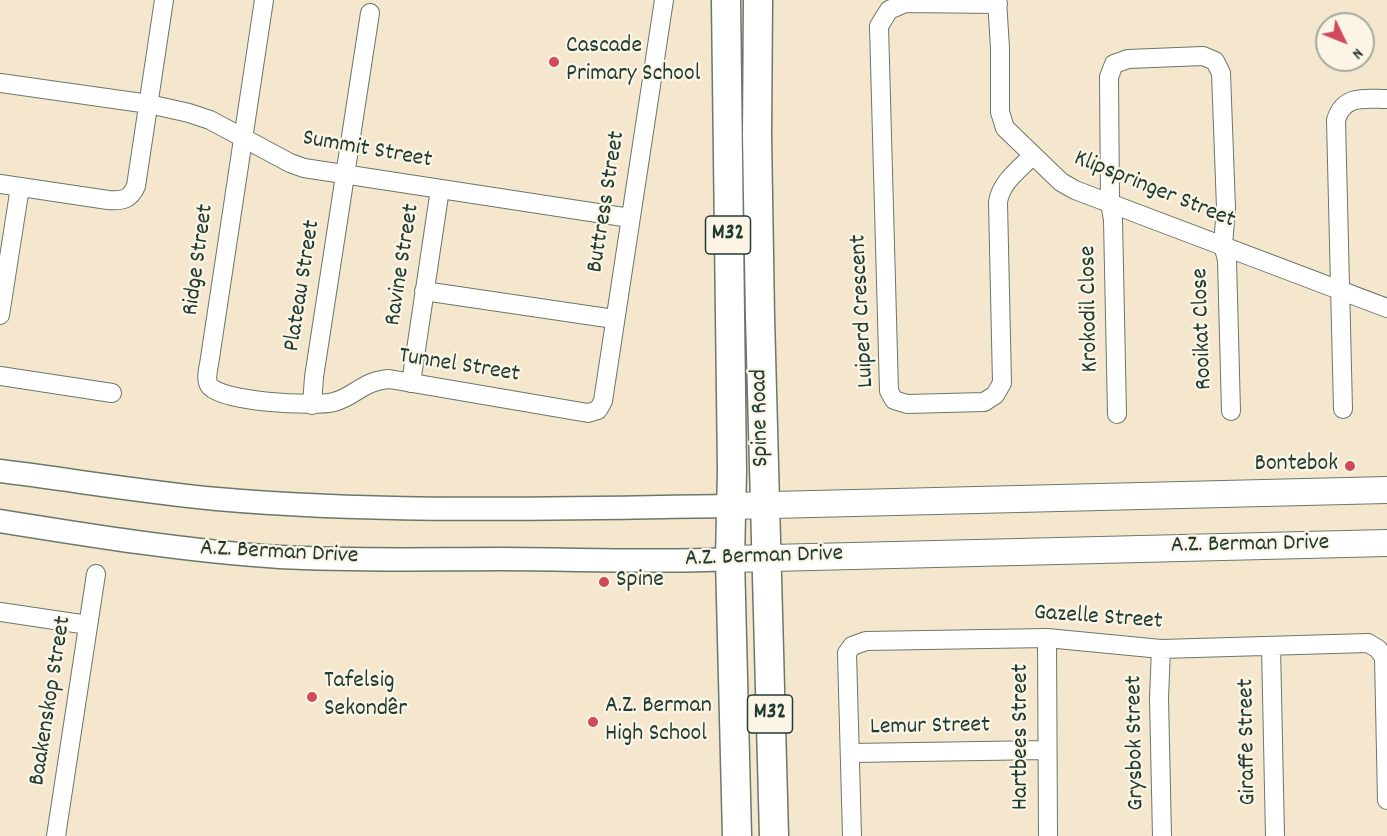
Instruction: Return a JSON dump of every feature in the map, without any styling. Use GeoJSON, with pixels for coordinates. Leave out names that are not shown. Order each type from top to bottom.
{"type":"FeatureCollection","features":[{"type":"Feature","properties":{"kind":"main road","name":"Spine Road"},"geometry":{"type":"LineString","coordinates":[[726,0],[730,559],[737,836]]}},
{"type":"Feature","properties":{"kind":"main road","name":"Spine Road"},"geometry":{"type":"LineString","coordinates":[[758,0],[757,136],[764,505],[774,836]]}},
{"type":"Feature","properties":{"kind":"main road"},"geometry":{"type":"LineString","coordinates":[[731,506],[1387,490]]}},
{"type":"Feature","properties":{"kind":"main road","name":"A.Z. Berman Drive"},"geometry":{"type":"LineString","coordinates":[[730,559],[1387,543]]}},
{"type":"Feature","properties":{"kind":"street"},"geometry":{"type":"LineString","coordinates":[[0,184],[108,200],[122,201],[129,197],[136,186],[150,104],[164,0],[159,0]]}},
{"type":"Feature","properties":{"kind":"street","name":"Ridge Street"},"geometry":{"type":"LineString","coordinates":[[212,389],[207,382],[210,358],[264,0]]}},
{"type":"Feature","properties":{"kind":"street","name":"Buttress Street"},"geometry":{"type":"LineString","coordinates":[[598,410],[603,401],[664,0]]}},
{"type":"Feature","properties":{"kind":"street","name":"Luiperd Crescent"},"geometry":{"type":"LineString","coordinates":[[998,2],[905,3],[889,10],[879,26],[889,391],[894,400],[907,404],[984,402],[995,395],[1002,383],[998,202],[1005,184],[1032,156]]}},
{"type":"Feature","properties":{"kind":"street","name":"Klipspringer Street"},"geometry":{"type":"LineString","coordinates":[[998,2],[1000,112],[1005,128],[1061,182],[1075,190],[1387,308]]}},
{"type":"Feature","properties":{"kind":"street","name":"Plateau Street"},"geometry":{"type":"LineString","coordinates":[[312,405],[314,377],[370,13]]}},
{"type":"Feature","properties":{"kind":"street","name":"Krokodil Close"},"geometry":{"type":"LineString","coordinates":[[1117,414],[1113,220],[1110,203],[1109,77],[1114,64],[1128,58],[1203,56],[1215,61],[1221,73],[1226,208],[1223,245]]}},
{"type":"Feature","properties":{"kind":"street","name":"Summit Street"},"geometry":{"type":"LineString","coordinates":[[0,83],[150,104],[189,113],[210,120],[304,168],[630,218]]}},
{"type":"Feature","properties":{"kind":"street"},"geometry":{"type":"LineString","coordinates":[[1344,409],[1336,120],[1339,112],[1349,102],[1358,99],[1387,99]]}},
{"type":"Feature","properties":{"kind":"street"},"geometry":{"type":"LineString","coordinates":[[0,315],[20,187]]}},
{"type":"Feature","properties":{"kind":"street","name":"Ravine Street"},"geometry":{"type":"LineString","coordinates":[[411,383],[440,189]]}},
{"type":"Feature","properties":{"kind":"street","name":"Rooikat Close"},"geometry":{"type":"LineString","coordinates":[[1223,245],[1227,260],[1231,411]]}},
{"type":"Feature","properties":{"kind":"street"},"geometry":{"type":"LineString","coordinates":[[424,291],[614,319]]}},
{"type":"Feature","properties":{"kind":"street"},"geometry":{"type":"LineString","coordinates":[[0,376],[112,393]]}},
{"type":"Feature","properties":{"kind":"street","name":"Tunnel Street"},"geometry":{"type":"LineString","coordinates":[[212,389],[220,394],[280,403],[312,405],[340,400],[364,384],[389,379],[588,413],[598,410]]}},
{"type":"Feature","properties":{"kind":"street"},"geometry":{"type":"LineString","coordinates":[[0,471],[217,498],[346,506],[476,510],[731,506]]}},
{"type":"Feature","properties":{"kind":"street","name":"A.Z. Berman Drive"},"geometry":{"type":"LineString","coordinates":[[0,521],[159,546],[280,557],[403,561],[730,559]]}},
{"type":"Feature","properties":{"kind":"street","name":"Baakenskop Street"},"geometry":{"type":"LineString","coordinates":[[56,836],[96,574]]}},
{"type":"Feature","properties":{"kind":"street"},"geometry":{"type":"LineString","coordinates":[[0,612],[88,625]]}},
{"type":"Feature","properties":{"kind":"street","name":"Gazelle Street"},"geometry":{"type":"LineString","coordinates":[[852,836],[851,753],[846,661],[847,653],[852,646],[866,641],[1047,638],[1161,649],[1368,643],[1374,645],[1384,657],[1387,800]]}},
{"type":"Feature","properties":{"kind":"street","name":"Hartbees Street"},"geometry":{"type":"LineString","coordinates":[[1047,638],[1048,836]]}},
{"type":"Feature","properties":{"kind":"street","name":"Giraffe Street"},"geometry":{"type":"LineString","coordinates":[[1271,646],[1275,836]]}},
{"type":"Feature","properties":{"kind":"street","name":"Grysbok Street"},"geometry":{"type":"LineString","coordinates":[[1161,649],[1159,698],[1162,836]]}},
{"type":"Feature","properties":{"kind":"street","name":"Lemur Street"},"geometry":{"type":"LineString","coordinates":[[851,753],[1046,750]]}},
{"type":"Feature","properties":{"kind":"place","name":"Cascade Primary School"},"geometry":{"type":"Point","coordinates":[554,62]}},
{"type":"Feature","properties":{"kind":"place","name":"Bontebok"},"geometry":{"type":"Point","coordinates":[1350,466]}},
{"type":"Feature","properties":{"kind":"place","name":"Spine"},"geometry":{"type":"Point","coordinates":[604,582]}},
{"type":"Feature","properties":{"kind":"place","name":"Tafelsig Sekondêr"},"geometry":{"type":"Point","coordinates":[312,697]}},
{"type":"Feature","properties":{"kind":"place","name":"A.Z. Berman High School"},"geometry":{"type":"Point","coordinates":[593,722]}}]}
